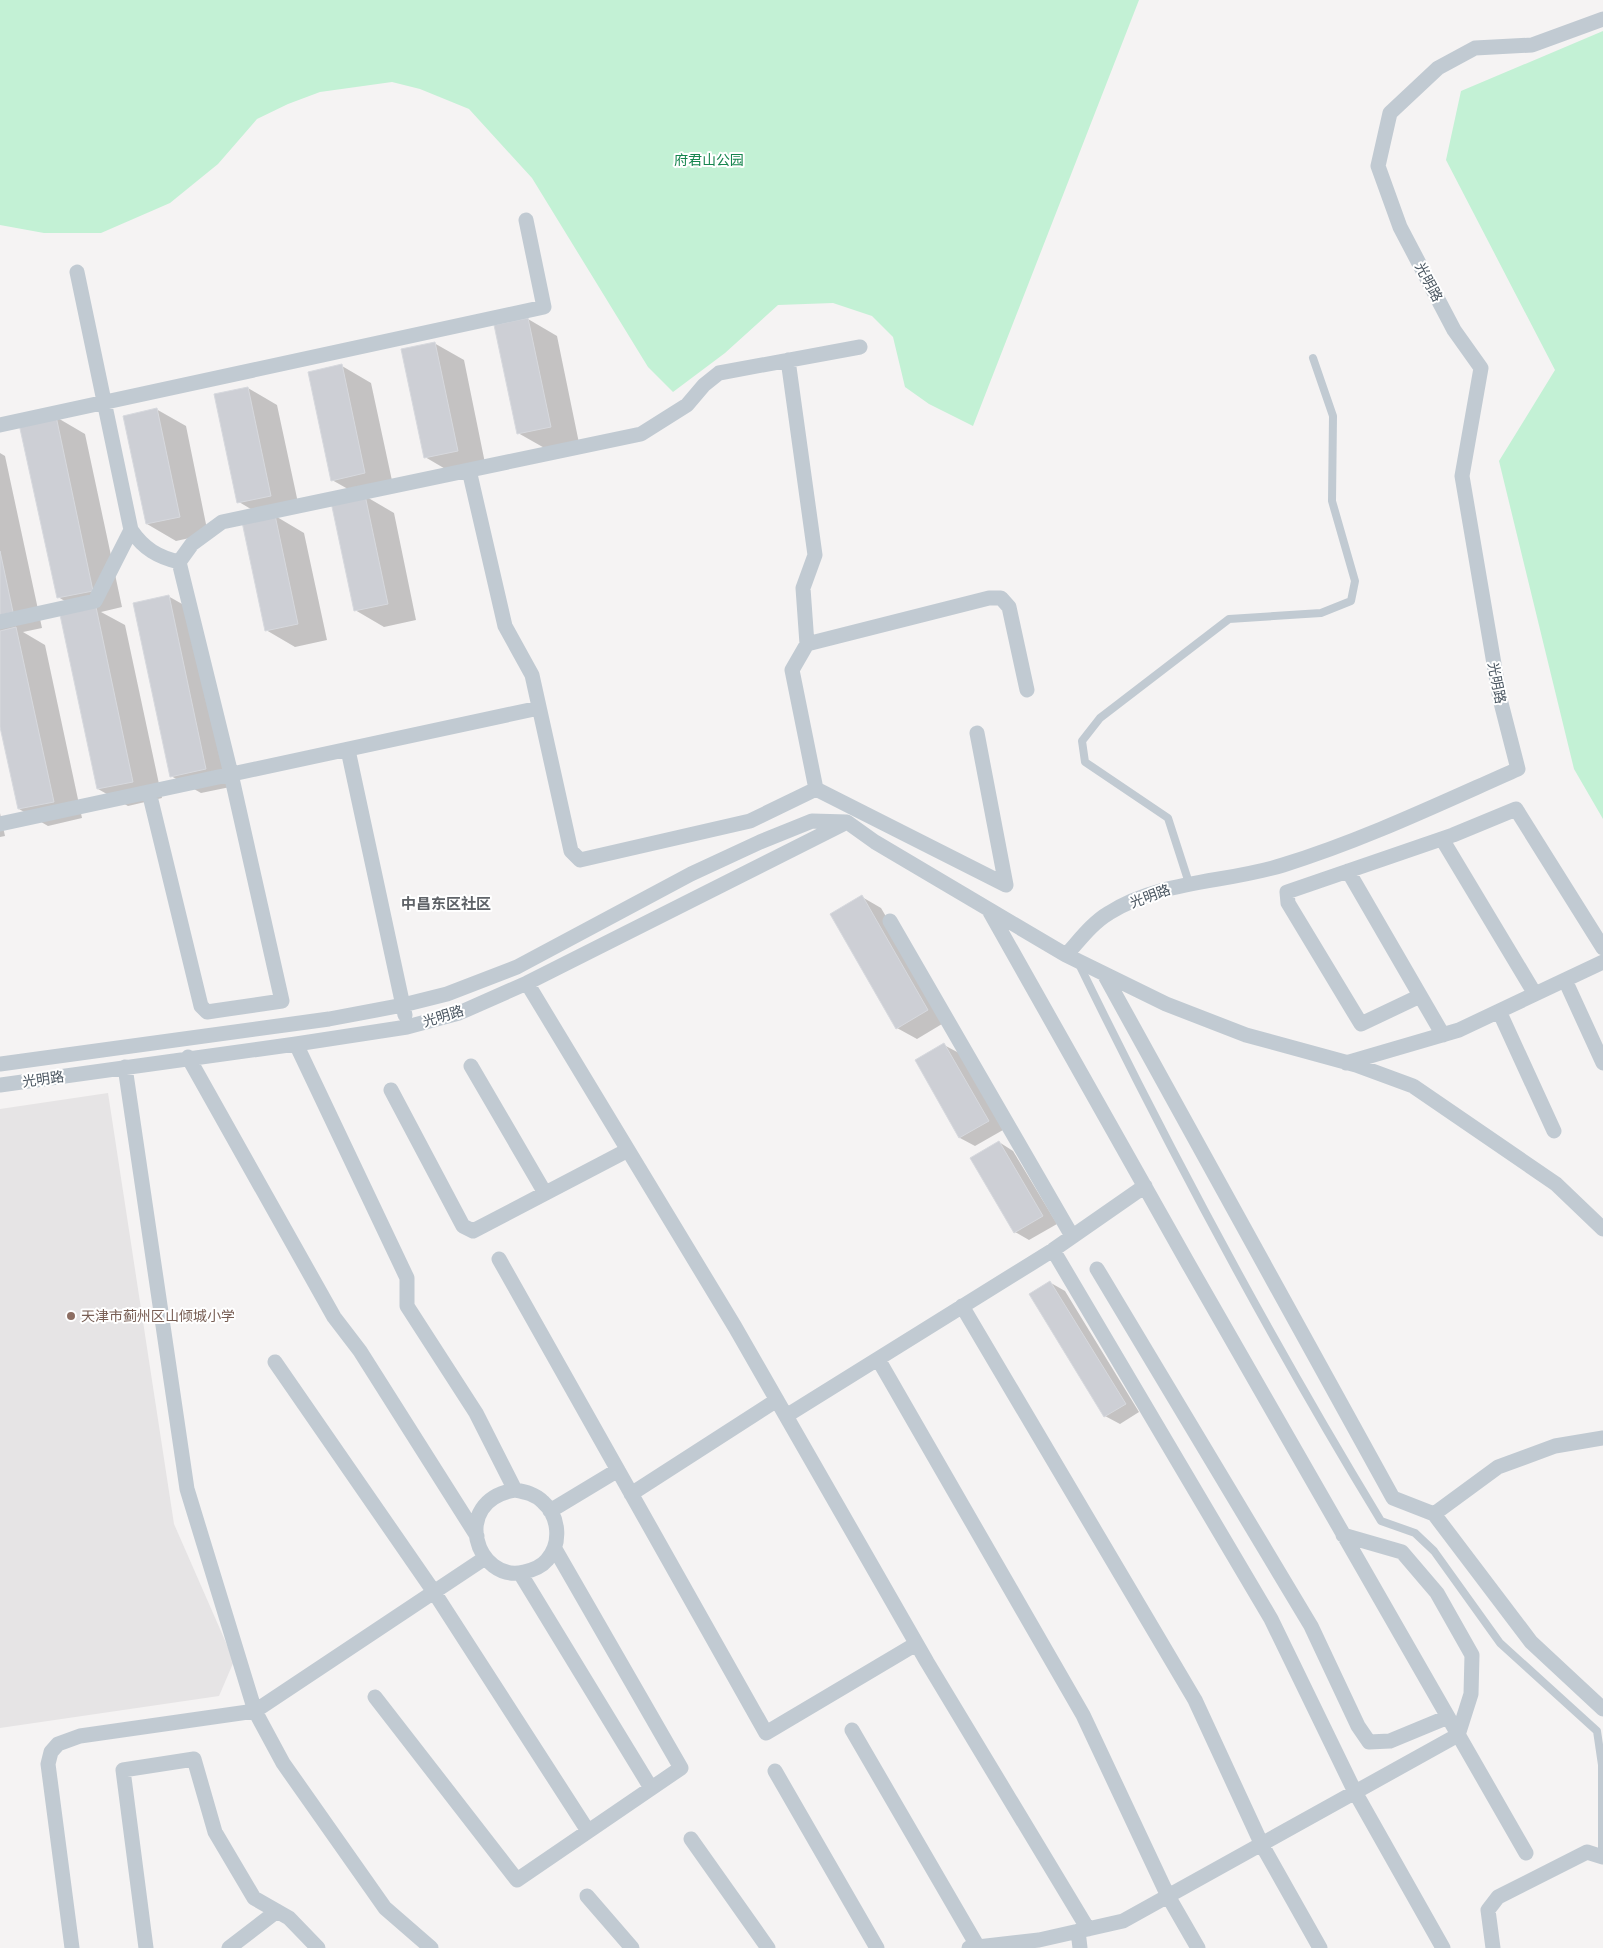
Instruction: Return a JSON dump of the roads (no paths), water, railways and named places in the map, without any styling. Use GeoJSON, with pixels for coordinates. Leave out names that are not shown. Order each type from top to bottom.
{"type":"FeatureCollection","features":[{"type":"Feature","properties":{"kind":"street","name":"光明路"},"geometry":{"type":"LineString","coordinates":[[1071,958],[1108,913],[1142,897],[1189,883],[1238,877],[1283,865],[1349,842],[1518,769],[1500,699],[1462,476],[1482,368],[1454,330],[1400,227],[1378,166],[1390,113],[1438,68],[1475,48],[1532,45],[1603,19]]}},
{"type":"Feature","properties":{"kind":"street"},"geometry":{"type":"LineString","coordinates":[[0,425],[544,307],[526,220]]}},
{"type":"Feature","properties":{"kind":"street"},"geometry":{"type":"LineString","coordinates":[[77,272],[131,530],[140,543],[159,557],[179,562]]}},
{"type":"Feature","properties":{"kind":"street"},"geometry":{"type":"LineString","coordinates":[[148,792],[201,1006],[207,1012],[282,1001],[231,774],[179,562],[192,544],[222,522],[641,434],[687,405],[704,385],[719,373],[860,347]]}},
{"type":"Feature","properties":{"kind":"street"},"geometry":{"type":"LineString","coordinates":[[788,360],[815,555],[803,588],[807,644],[792,670],[816,788]]}},
{"type":"Feature","properties":{"kind":"street"},"geometry":{"type":"LineString","coordinates":[[469,470],[504,626],[532,676],[571,851],[580,860],[750,821],[816,788]]}},
{"type":"Feature","properties":{"kind":"street"},"geometry":{"type":"LineString","coordinates":[[0,622],[95,601],[131,530]]}},
{"type":"Feature","properties":{"kind":"street"},"geometry":{"type":"LineString","coordinates":[[807,644],[989,598],[1000,598],[1010,607],[1027,690]]}},
{"type":"Feature","properties":{"kind":"street"},"geometry":{"type":"LineString","coordinates":[[0,824],[539,708]]}},
{"type":"Feature","properties":{"kind":"street"},"geometry":{"type":"LineString","coordinates":[[816,788],[1006,885],[976,733]]}},
{"type":"Feature","properties":{"kind":"street"},"geometry":{"type":"LineString","coordinates":[[348,750],[407,1026]]}},
{"type":"Feature","properties":{"kind":"street"},"geometry":{"type":"LineString","coordinates":[[1420,996],[1361,1024],[1288,903],[1287,892],[1442,839],[1516,809],[1603,948]]}},
{"type":"Feature","properties":{"kind":"street","name":"光明路"},"geometry":{"type":"LineString","coordinates":[[0,1064],[329,1019],[403,1005],[476,984],[517,967],[691,874],[760,842],[812,821],[847,822]]}},
{"type":"Feature","properties":{"kind":"street","name":"光明路"},"geometry":{"type":"LineString","coordinates":[[0,1085],[296,1044],[407,1026],[459,1013],[527,983],[847,822]]}},
{"type":"Feature","properties":{"kind":"street"},"geometry":{"type":"LineString","coordinates":[[847,822],[875,842],[1071,958],[1166,1004],[1246,1035],[1346,1063],[1413,1086],[1556,1184],[1603,1229]]}},
{"type":"Feature","properties":{"kind":"street"},"geometry":{"type":"LineString","coordinates":[[1442,839],[1535,994]]}},
{"type":"Feature","properties":{"kind":"street"},"geometry":{"type":"LineString","coordinates":[[1348,871],[1442,1035]]}},
{"type":"Feature","properties":{"kind":"street"},"geometry":{"type":"LineString","coordinates":[[990,911],[1343,1535],[1526,1853]]}},
{"type":"Feature","properties":{"kind":"street"},"geometry":{"type":"LineString","coordinates":[[890,921],[1072,1236]]}},
{"type":"Feature","properties":{"kind":"street"},"geometry":{"type":"LineString","coordinates":[[1346,1063],[1459,1030],[1603,962]]}},
{"type":"Feature","properties":{"kind":"street"},"geometry":{"type":"LineString","coordinates":[[1104,974],[1392,1498],[1434,1514],[1531,1642],[1603,1709]]}},
{"type":"Feature","properties":{"kind":"street"},"geometry":{"type":"LineString","coordinates":[[1565,980],[1603,1063]]}},
{"type":"Feature","properties":{"kind":"street"},"geometry":{"type":"LineString","coordinates":[[527,983],[777,1400],[916,1644],[1083,1930],[1080,1948]]}},
{"type":"Feature","properties":{"kind":"street"},"geometry":{"type":"LineString","coordinates":[[1500,1011],[1554,1131]]}},
{"type":"Feature","properties":{"kind":"street"},"geometry":{"type":"LineString","coordinates":[[296,1044],[407,1278],[407,1306],[476,1413],[515,1490]]}},
{"type":"Feature","properties":{"kind":"street"},"geometry":{"type":"LineString","coordinates":[[188,1058],[334,1316],[360,1350],[477,1536]]}},
{"type":"Feature","properties":{"kind":"street"},"geometry":{"type":"LineString","coordinates":[[471,1066],[545,1193]]}},
{"type":"Feature","properties":{"kind":"street"},"geometry":{"type":"LineString","coordinates":[[125,1067],[187,1489],[255,1711],[284,1763],[385,1908],[431,1948]]}},
{"type":"Feature","properties":{"kind":"street"},"geometry":{"type":"LineString","coordinates":[[391,1090],[463,1226],[473,1231],[628,1150]]}},
{"type":"Feature","properties":{"kind":"street"},"geometry":{"type":"LineString","coordinates":[[786,1416],[1053,1250],[1145,1186]]}},
{"type":"Feature","properties":{"kind":"street"},"geometry":{"type":"LineString","coordinates":[[1053,1250],[1271,1619],[1355,1792],[1443,1948]]}},
{"type":"Feature","properties":{"kind":"street"},"geometry":{"type":"LineString","coordinates":[[499,1259],[766,1733],[916,1644]]}},
{"type":"Feature","properties":{"kind":"street"},"geometry":{"type":"LineString","coordinates":[[1097,1269],[1311,1626],[1358,1726],[1369,1742],[1390,1741],[1448,1717]]}},
{"type":"Feature","properties":{"kind":"street"},"geometry":{"type":"LineString","coordinates":[[962,1306],[1195,1700],[1262,1845],[1320,1948]]}},
{"type":"Feature","properties":{"kind":"street"},"geometry":{"type":"LineString","coordinates":[[878,1359],[1083,1715],[1168,1896],[1198,1948]]}},
{"type":"Feature","properties":{"kind":"street"},"geometry":{"type":"LineString","coordinates":[[275,1362],[434,1592],[588,1831]]}},
{"type":"Feature","properties":{"kind":"street"},"geometry":{"type":"LineString","coordinates":[[631,1494],[777,1400]]}},
{"type":"Feature","properties":{"kind":"street"},"geometry":{"type":"LineString","coordinates":[[1434,1514],[1498,1467],[1555,1446],[1603,1438]]}},
{"type":"Feature","properties":{"kind":"street"},"geometry":{"type":"LineString","coordinates":[[550,1511],[618,1470]]}},
{"type":"Feature","properties":{"kind":"street"},"geometry":{"type":"LineString","coordinates":[[515,1490],[531,1494],[544,1502],[550,1511],[558,1533],[554,1549],[547,1561],[533,1570],[516,1574],[499,1570],[485,1558],[478,1542],[476,1526],[480,1509],[491,1498],[501,1492],[515,1490]]}},
{"type":"Feature","properties":{"kind":"street"},"geometry":{"type":"LineString","coordinates":[[852,1730],[973,1947],[1039,1940],[1123,1921],[1458,1734],[1471,1694],[1472,1655],[1437,1593],[1402,1552],[1343,1535]]}},
{"type":"Feature","properties":{"kind":"street"},"geometry":{"type":"LineString","coordinates":[[375,1697],[517,1880],[681,1768],[554,1549]]}},
{"type":"Feature","properties":{"kind":"street"},"geometry":{"type":"LineString","coordinates":[[72,1948],[48,1764],[51,1752],[58,1744],[80,1736],[255,1711],[485,1558]]}},
{"type":"Feature","properties":{"kind":"street"},"geometry":{"type":"LineString","coordinates":[[520,1573],[652,1788]]}},
{"type":"Feature","properties":{"kind":"street"},"geometry":{"type":"LineString","coordinates":[[146,1948],[123,1770],[194,1759],[215,1832],[254,1898],[289,1918],[318,1948]]}},
{"type":"Feature","properties":{"kind":"street"},"geometry":{"type":"LineString","coordinates":[[775,1771],[877,1948]]}},
{"type":"Feature","properties":{"kind":"street"},"geometry":{"type":"LineString","coordinates":[[691,1838],[768,1948]]}},
{"type":"Feature","properties":{"kind":"street"},"geometry":{"type":"LineString","coordinates":[[1493,1948],[1488,1910],[1498,1896],[1587,1852],[1603,1857]]}},
{"type":"Feature","properties":{"kind":"street"},"geometry":{"type":"LineString","coordinates":[[587,1896],[632,1948]]}},
{"type":"Feature","properties":{"kind":"street"},"geometry":{"type":"LineString","coordinates":[[229,1948],[277,1911]]}},
{"type":"Feature","properties":{"kind":"lane"},"geometry":{"type":"LineString","coordinates":[[1189,883],[1168,818],[1085,762],[1082,741],[1100,718],[1228,619],[1321,613],[1351,601],[1355,581],[1332,501],[1333,416],[1313,358]]}},
{"type":"Feature","properties":{"kind":"lane"},"geometry":{"type":"LineString","coordinates":[[1071,958],[1166,1141],[1331,1438],[1381,1521],[1416,1533],[1428,1545],[1500,1643],[1597,1731],[1602,1765],[1603,1857]]}},
{"type":"Feature","properties":{"kind":"place","name":"天津市蓟州区山倾城小学"},"geometry":{"type":"Point","coordinates":[71,1316]}},
{"type":"Feature","properties":{"kind":"district","name":"中昌东区社区"},"geometry":{"type":"Point","coordinates":[446,904]}},
{"type":"Feature","properties":{"kind":"park label","name":"府君山公园"},"geometry":{"type":"Point","coordinates":[709,160]}}]}
